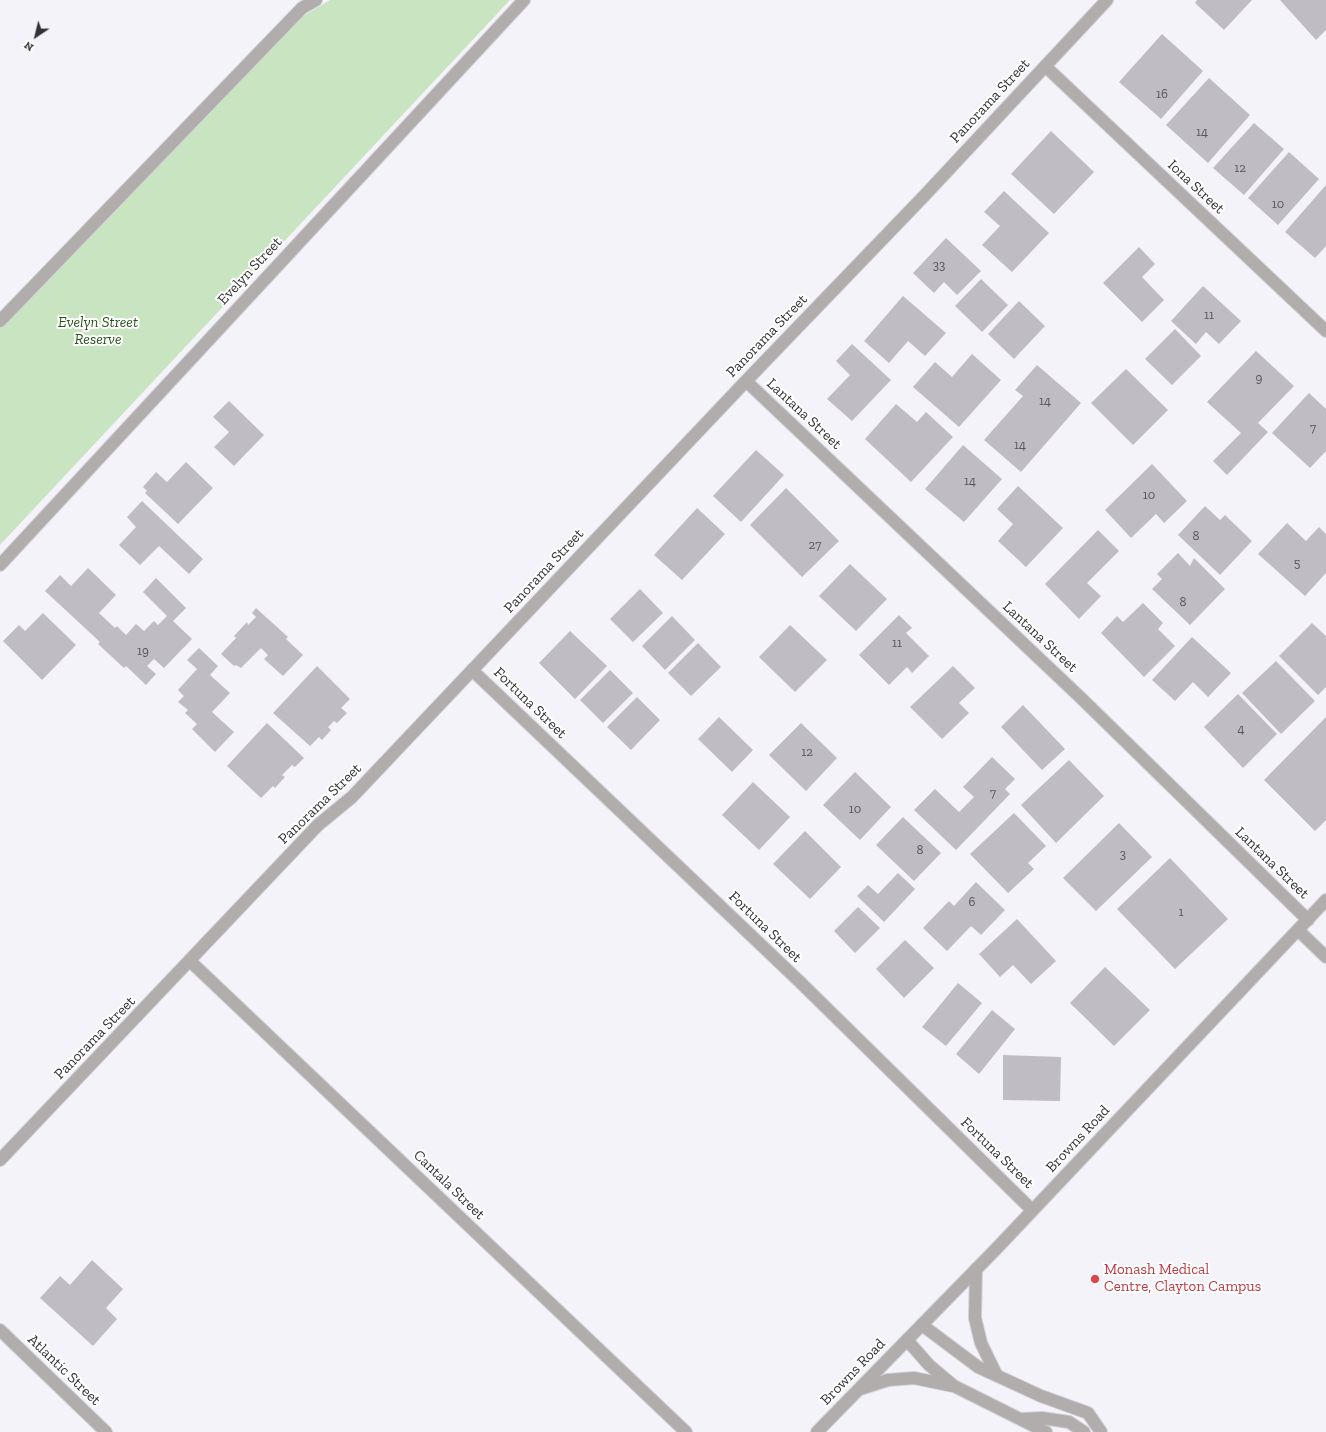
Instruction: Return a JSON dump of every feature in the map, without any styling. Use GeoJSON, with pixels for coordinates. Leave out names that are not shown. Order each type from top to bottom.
{"type":"FeatureCollection","features":[{"type":"Feature","properties":{"kind":"street"},"geometry":{"type":"LineString","coordinates":[[0,321],[302,8],[316,0]]}},
{"type":"Feature","properties":{"kind":"street","name":"Evelyn Street"},"geometry":{"type":"LineString","coordinates":[[0,565],[524,0]]}},
{"type":"Feature","properties":{"kind":"street","name":"Panorama Street"},"geometry":{"type":"LineString","coordinates":[[0,1160],[318,826],[352,797],[746,381],[925,195],[1107,0]]}},
{"type":"Feature","properties":{"kind":"street","name":"Iona Street"},"geometry":{"type":"LineString","coordinates":[[1045,66],[1325,329]]}},
{"type":"Feature","properties":{"kind":"street","name":"Lantana Street"},"geometry":{"type":"LineString","coordinates":[[746,381],[1082,698],[1308,920]]}},
{"type":"Feature","properties":{"kind":"street","name":"Fortuna Street"},"geometry":{"type":"LineString","coordinates":[[472,670],[800,982],[1032,1210]]}},
{"type":"Feature","properties":{"kind":"street","name":"Browns Road"},"geometry":{"type":"LineString","coordinates":[[818,1432],[976,1269],[1326,900]]}},
{"type":"Feature","properties":{"kind":"street"},"geometry":{"type":"LineString","coordinates":[[1298,930],[1326,957]]}},
{"type":"Feature","properties":{"kind":"street","name":"Cantala Street"},"geometry":{"type":"LineString","coordinates":[[190,961],[686,1432]]}},
{"type":"Feature","properties":{"kind":"street"},"geometry":{"type":"LineString","coordinates":[[976,1269],[975,1318],[981,1343],[997,1376]]}},
{"type":"Feature","properties":{"kind":"street"},"geometry":{"type":"LineString","coordinates":[[922,1325],[978,1368],[1042,1396],[1088,1413],[1101,1432]]}},
{"type":"Feature","properties":{"kind":"street","name":"Atlantic Street"},"geometry":{"type":"LineString","coordinates":[[0,1330],[106,1432]]}},
{"type":"Feature","properties":{"kind":"street"},"geometry":{"type":"LineString","coordinates":[[907,1340],[929,1365],[954,1386],[1046,1432]]}},
{"type":"Feature","properties":{"kind":"street"},"geometry":{"type":"LineString","coordinates":[[860,1389],[888,1380],[907,1379],[954,1386]]}},
{"type":"Feature","properties":{"kind":"street"},"geometry":{"type":"LineString","coordinates":[[1020,1419],[1042,1418],[1069,1422],[1084,1432]]}},
{"type":"Feature","properties":{"kind":"green space","name":"Evelyn Street Reserve"},"geometry":{"type":"Polygon","coordinates":[[[330,0],[510,0],[0,545],[0,327],[295,21],[330,0]]]}},
{"type":"Feature","properties":{"kind":"building"},"geometry":{"type":"Polygon","coordinates":[[[1197,0],[1252,0],[1224,30],[1195,3],[1197,0]]]}},
{"type":"Feature","properties":{"kind":"building"},"geometry":{"type":"Polygon","coordinates":[[[1280,0],[1326,0],[1326,30],[1316,40],[1280,0]]]}},
{"type":"Feature","properties":{"kind":"building"},"geometry":{"type":"Polygon","coordinates":[[[1162,34],[1203,71],[1161,119],[1119,82],[1162,34]]]}},
{"type":"Feature","properties":{"kind":"building"},"geometry":{"type":"Polygon","coordinates":[[[1209,78],[1250,115],[1208,163],[1166,125],[1209,78]]]}},
{"type":"Feature","properties":{"kind":"building"},"geometry":{"type":"Polygon","coordinates":[[[1254,123],[1284,149],[1244,195],[1213,168],[1254,123]]]}},
{"type":"Feature","properties":{"kind":"building"},"geometry":{"type":"Polygon","coordinates":[[[1051,131],[1094,172],[1054,214],[1011,174],[1051,131]]]}},
{"type":"Feature","properties":{"kind":"building"},"geometry":{"type":"Polygon","coordinates":[[[1289,152],[1319,179],[1278,225],[1248,198],[1289,152]]]}},
{"type":"Feature","properties":{"kind":"building"},"geometry":{"type":"Polygon","coordinates":[[[1326,185],[1326,246],[1315,258],[1285,232],[1326,185]]]}},
{"type":"Feature","properties":{"kind":"building"},"geometry":{"type":"Polygon","coordinates":[[[1004,191],[1049,233],[1012,272],[982,245],[1000,226],[984,212],[1004,191]]]}},
{"type":"Feature","properties":{"kind":"building"},"geometry":{"type":"Polygon","coordinates":[[[946,238],[981,271],[957,295],[944,282],[934,293],[913,273],[946,238]]]}},
{"type":"Feature","properties":{"kind":"building"},"geometry":{"type":"Polygon","coordinates":[[[1139,247],[1155,264],[1142,277],[1164,300],[1142,322],[1103,283],[1139,247]]]}},
{"type":"Feature","properties":{"kind":"building"},"geometry":{"type":"Polygon","coordinates":[[[981,279],[1008,305],[982,332],[955,306],[981,279]]]}},
{"type":"Feature","properties":{"kind":"building"},"geometry":{"type":"Polygon","coordinates":[[[1203,286],[1241,321],[1219,344],[1206,332],[1196,344],[1171,321],[1203,286]]]}},
{"type":"Feature","properties":{"kind":"building"},"geometry":{"type":"Polygon","coordinates":[[[903,296],[946,333],[925,356],[908,341],[889,363],[864,341],[903,296]]]}},
{"type":"Feature","properties":{"kind":"building"},"geometry":{"type":"Polygon","coordinates":[[[1019,301],[1045,326],[1014,359],[988,334],[1019,301]]]}},
{"type":"Feature","properties":{"kind":"building"},"geometry":{"type":"Polygon","coordinates":[[[1175,329],[1201,356],[1172,385],[1145,359],[1175,329]]]}},
{"type":"Feature","properties":{"kind":"building"},"geometry":{"type":"Polygon","coordinates":[[[852,344],[891,380],[852,421],[827,399],[850,375],[836,361],[852,344]]]}},
{"type":"Feature","properties":{"kind":"building"},"geometry":{"type":"Polygon","coordinates":[[[1256,351],[1294,386],[1258,423],[1268,432],[1227,475],[1213,461],[1241,433],[1207,402],[1256,351]]]}},
{"type":"Feature","properties":{"kind":"building"},"geometry":{"type":"Polygon","coordinates":[[[972,354],[1001,380],[959,427],[913,387],[935,362],[952,377],[972,354]]]}},
{"type":"Feature","properties":{"kind":"building"},"geometry":{"type":"Polygon","coordinates":[[[1037,365],[1081,403],[1021,472],[984,440],[1023,396],[1015,390],[1037,365]]]}},
{"type":"Feature","properties":{"kind":"building"},"geometry":{"type":"Polygon","coordinates":[[[1126,369],[1168,410],[1133,445],[1091,403],[1126,369]]]}},
{"type":"Feature","properties":{"kind":"building"},"geometry":{"type":"Polygon","coordinates":[[[1309,393],[1326,409],[1326,451],[1310,468],[1272,433],[1309,393]]]}},
{"type":"Feature","properties":{"kind":"building"},"geometry":{"type":"Polygon","coordinates":[[[229,401],[264,435],[234,466],[214,447],[229,432],[213,417],[229,401]]]}},
{"type":"Feature","properties":{"kind":"building"},"geometry":{"type":"Polygon","coordinates":[[[896,404],[917,422],[926,412],[953,437],[911,482],[865,439],[896,404]]]}},
{"type":"Feature","properties":{"kind":"building"},"geometry":{"type":"Polygon","coordinates":[[[963,445],[1002,479],[964,522],[925,489],[963,445]]]}},
{"type":"Feature","properties":{"kind":"building"},"geometry":{"type":"Polygon","coordinates":[[[756,450],[784,475],[741,522],[713,496],[756,450]]]}},
{"type":"Feature","properties":{"kind":"building"},"geometry":{"type":"Polygon","coordinates":[[[186,462],[213,488],[178,524],[145,493],[147,491],[143,487],[156,472],[167,482],[186,462]]]}},
{"type":"Feature","properties":{"kind":"building"},"geometry":{"type":"Polygon","coordinates":[[[1152,464],[1187,501],[1164,523],[1156,514],[1131,538],[1105,510],[1152,464]]]}},
{"type":"Feature","properties":{"kind":"building"},"geometry":{"type":"Polygon","coordinates":[[[1018,486],[1063,528],[1026,567],[998,541],[1013,524],[997,509],[1018,486]]]}},
{"type":"Feature","properties":{"kind":"building"},"geometry":{"type":"Polygon","coordinates":[[[786,488],[839,541],[802,577],[750,525],[786,488]]]}},
{"type":"Feature","properties":{"kind":"building"},"geometry":{"type":"Polygon","coordinates":[[[142,501],[203,559],[189,574],[159,546],[140,565],[119,545],[136,527],[127,517],[142,501]]]}},
{"type":"Feature","properties":{"kind":"building"},"geometry":{"type":"Polygon","coordinates":[[[1205,506],[1220,520],[1225,515],[1252,541],[1220,575],[1178,535],[1205,506]]]}},
{"type":"Feature","properties":{"kind":"building"},"geometry":{"type":"Polygon","coordinates":[[[697,508],[725,534],[682,580],[654,555],[697,508]]]}},
{"type":"Feature","properties":{"kind":"building"},"geometry":{"type":"Polygon","coordinates":[[[1287,523],[1306,541],[1319,527],[1326,534],[1326,573],[1305,596],[1258,554],[1287,523]]]}},
{"type":"Feature","properties":{"kind":"building"},"geometry":{"type":"Polygon","coordinates":[[[1098,530],[1119,551],[1087,583],[1101,596],[1079,619],[1045,584],[1098,530]]]}},
{"type":"Feature","properties":{"kind":"building"},"geometry":{"type":"Polygon","coordinates":[[[1178,553],[1190,566],[1194,558],[1225,589],[1190,625],[1152,589],[1162,579],[1157,574],[1178,553]]]}},
{"type":"Feature","properties":{"kind":"building"},"geometry":{"type":"Polygon","coordinates":[[[850,564],[887,599],[856,631],[819,596],[850,564]]]}},
{"type":"Feature","properties":{"kind":"building"},"geometry":{"type":"Polygon","coordinates":[[[88,568],[116,595],[99,613],[115,628],[117,626],[126,635],[136,624],[144,631],[154,621],[158,625],[167,616],[143,592],[156,578],[186,608],[173,621],[192,639],[164,668],[154,659],[147,666],[156,674],[146,685],[126,666],[124,668],[98,644],[100,642],[45,591],[60,575],[71,586],[88,568]]]}},
{"type":"Feature","properties":{"kind":"building"},"geometry":{"type":"Polygon","coordinates":[[[640,589],[663,613],[633,642],[610,619],[640,589]]]}},
{"type":"Feature","properties":{"kind":"building"},"geometry":{"type":"Polygon","coordinates":[[[1143,603],[1163,623],[1158,629],[1175,646],[1144,677],[1101,633],[1117,616],[1123,622],[1143,603]]]}},
{"type":"Feature","properties":{"kind":"building"},"geometry":{"type":"Polygon","coordinates":[[[256,608],[288,637],[286,639],[303,655],[283,676],[264,659],[268,655],[261,648],[241,668],[236,665],[234,666],[221,654],[236,638],[234,636],[247,622],[248,625],[256,617],[252,613],[256,608]]]}},
{"type":"Feature","properties":{"kind":"building"},"geometry":{"type":"Polygon","coordinates":[[[43,613],[76,645],[42,680],[3,641],[19,625],[25,631],[43,613]]]}},
{"type":"Feature","properties":{"kind":"building"},"geometry":{"type":"Polygon","coordinates":[[[899,615],[912,628],[906,633],[929,656],[912,673],[907,667],[889,685],[859,655],[899,615]]]}},
{"type":"Feature","properties":{"kind":"building"},"geometry":{"type":"Polygon","coordinates":[[[672,616],[695,640],[665,670],[642,646],[672,616]]]}},
{"type":"Feature","properties":{"kind":"building"},"geometry":{"type":"Polygon","coordinates":[[[1312,623],[1326,636],[1326,687],[1318,695],[1279,656],[1312,623]]]}},
{"type":"Feature","properties":{"kind":"building"},"geometry":{"type":"Polygon","coordinates":[[[790,625],[827,660],[795,692],[759,657],[790,625]]]}},
{"type":"Feature","properties":{"kind":"building"},"geometry":{"type":"Polygon","coordinates":[[[570,631],[607,666],[575,699],[539,663],[570,631]]]}},
{"type":"Feature","properties":{"kind":"building"},"geometry":{"type":"Polygon","coordinates":[[[1192,637],[1231,673],[1208,697],[1193,682],[1175,701],[1152,680],[1192,637]]]}},
{"type":"Feature","properties":{"kind":"building"},"geometry":{"type":"Polygon","coordinates":[[[698,643],[721,667],[691,696],[668,673],[698,643]]]}},
{"type":"Feature","properties":{"kind":"building"},"geometry":{"type":"Polygon","coordinates":[[[199,648],[218,666],[210,675],[230,693],[212,712],[234,732],[215,752],[192,729],[197,724],[185,713],[188,710],[178,702],[184,696],[178,690],[197,669],[187,660],[199,648]]]}},
{"type":"Feature","properties":{"kind":"building"},"geometry":{"type":"Polygon","coordinates":[[[1276,661],[1315,701],[1281,734],[1242,693],[1276,661]]]}},
{"type":"Feature","properties":{"kind":"building"},"geometry":{"type":"Polygon","coordinates":[[[317,666],[350,699],[341,708],[347,713],[337,723],[334,721],[328,727],[331,730],[322,740],[319,737],[310,746],[273,713],[317,666]]]}},
{"type":"Feature","properties":{"kind":"building"},"geometry":{"type":"Polygon","coordinates":[[[953,666],[975,688],[959,703],[969,713],[942,739],[910,707],[953,666]]]}},
{"type":"Feature","properties":{"kind":"building"},"geometry":{"type":"Polygon","coordinates":[[[610,670],[633,693],[603,723],[580,700],[610,670]]]}},
{"type":"Feature","properties":{"kind":"building"},"geometry":{"type":"Polygon","coordinates":[[[1238,694],[1277,734],[1243,768],[1204,727],[1238,694]]]}},
{"type":"Feature","properties":{"kind":"building"},"geometry":{"type":"Polygon","coordinates":[[[637,697],[660,720],[631,750],[607,727],[637,697]]]}},
{"type":"Feature","properties":{"kind":"building"},"geometry":{"type":"Polygon","coordinates":[[[1023,705],[1065,749],[1042,770],[1001,727],[1023,705]]]}},
{"type":"Feature","properties":{"kind":"building"},"geometry":{"type":"Polygon","coordinates":[[[719,717],[753,750],[732,772],[698,739],[719,717]]]}},
{"type":"Feature","properties":{"kind":"building"},"geometry":{"type":"Polygon","coordinates":[[[1326,717],[1326,820],[1315,831],[1264,780],[1326,717]]]}},
{"type":"Feature","properties":{"kind":"building"},"geometry":{"type":"Polygon","coordinates":[[[267,723],[304,758],[295,767],[292,765],[282,775],[285,777],[275,788],[273,786],[261,798],[227,766],[267,723]]]}},
{"type":"Feature","properties":{"kind":"building"},"geometry":{"type":"Polygon","coordinates":[[[801,723],[837,758],[806,791],[769,755],[801,723]]]}},
{"type":"Feature","properties":{"kind":"building"},"geometry":{"type":"Polygon","coordinates":[[[992,757],[1015,779],[1005,789],[1010,794],[956,850],[914,810],[935,789],[959,812],[974,797],[963,787],[992,757]]]}},
{"type":"Feature","properties":{"kind":"building"},"geometry":{"type":"Polygon","coordinates":[[[1069,760],[1104,796],[1056,843],[1021,805],[1069,760]]]}},
{"type":"Feature","properties":{"kind":"building"},"geometry":{"type":"Polygon","coordinates":[[[855,772],[891,807],[860,840],[823,805],[855,772]]]}},
{"type":"Feature","properties":{"kind":"building"},"geometry":{"type":"Polygon","coordinates":[[[753,782],[790,817],[759,850],[722,815],[753,782]]]}},
{"type":"Feature","properties":{"kind":"building"},"geometry":{"type":"Polygon","coordinates":[[[1014,813],[1046,846],[1028,863],[1034,869],[1008,893],[970,854],[1014,813]]]}},
{"type":"Feature","properties":{"kind":"building"},"geometry":{"type":"Polygon","coordinates":[[[903,817],[941,853],[914,881],[876,845],[903,817]]]}},
{"type":"Feature","properties":{"kind":"building"},"geometry":{"type":"Polygon","coordinates":[[[1119,823],[1152,857],[1096,911],[1063,878],[1119,823]]]}},
{"type":"Feature","properties":{"kind":"building"},"geometry":{"type":"Polygon","coordinates":[[[805,831],[841,867],[810,899],[773,864],[805,831]]]}},
{"type":"Feature","properties":{"kind":"building"},"geometry":{"type":"Polygon","coordinates":[[[1170,858],[1228,919],[1175,969],[1117,909],[1170,858]]]}},
{"type":"Feature","properties":{"kind":"building"},"geometry":{"type":"Polygon","coordinates":[[[898,873],[915,889],[884,922],[857,896],[868,885],[878,894],[898,873]]]}},
{"type":"Feature","properties":{"kind":"building"},"geometry":{"type":"Polygon","coordinates":[[[976,882],[1005,910],[981,935],[971,926],[947,951],[923,928],[949,901],[954,906],[976,882]]]}},
{"type":"Feature","properties":{"kind":"building"},"geometry":{"type":"Polygon","coordinates":[[[858,907],[880,928],[855,953],[834,931],[858,907]]]}},
{"type":"Feature","properties":{"kind":"building"},"geometry":{"type":"Polygon","coordinates":[[[1017,919],[1056,961],[1031,984],[1013,965],[1000,977],[979,954],[1017,919]]]}},
{"type":"Feature","properties":{"kind":"building"},"geometry":{"type":"Polygon","coordinates":[[[905,940],[934,968],[904,998],[876,969],[905,940]]]}},
{"type":"Feature","properties":{"kind":"building"},"geometry":{"type":"Polygon","coordinates":[[[1105,967],[1150,1010],[1114,1046],[1070,1003],[1105,967]]]}},
{"type":"Feature","properties":{"kind":"building"},"geometry":{"type":"Polygon","coordinates":[[[958,983],[982,1003],[946,1046],[922,1027],[958,983]]]}},
{"type":"Feature","properties":{"kind":"building"},"geometry":{"type":"Polygon","coordinates":[[[992,1010],[1015,1029],[979,1074],[956,1054],[992,1010]]]}},
{"type":"Feature","properties":{"kind":"building"},"geometry":{"type":"Polygon","coordinates":[[[1003,1055],[1061,1057],[1060,1101],[1003,1100],[1003,1055]]]}},
{"type":"Feature","properties":{"kind":"building"},"geometry":{"type":"Polygon","coordinates":[[[92,1260],[123,1289],[106,1308],[117,1319],[93,1346],[40,1298],[60,1276],[70,1285],[92,1260]]]}},
{"type":"Feature","properties":{"kind":"place","name":"Monash Medical Centre, Clayton Campus"},"geometry":{"type":"Point","coordinates":[1095,1279]}}]}
